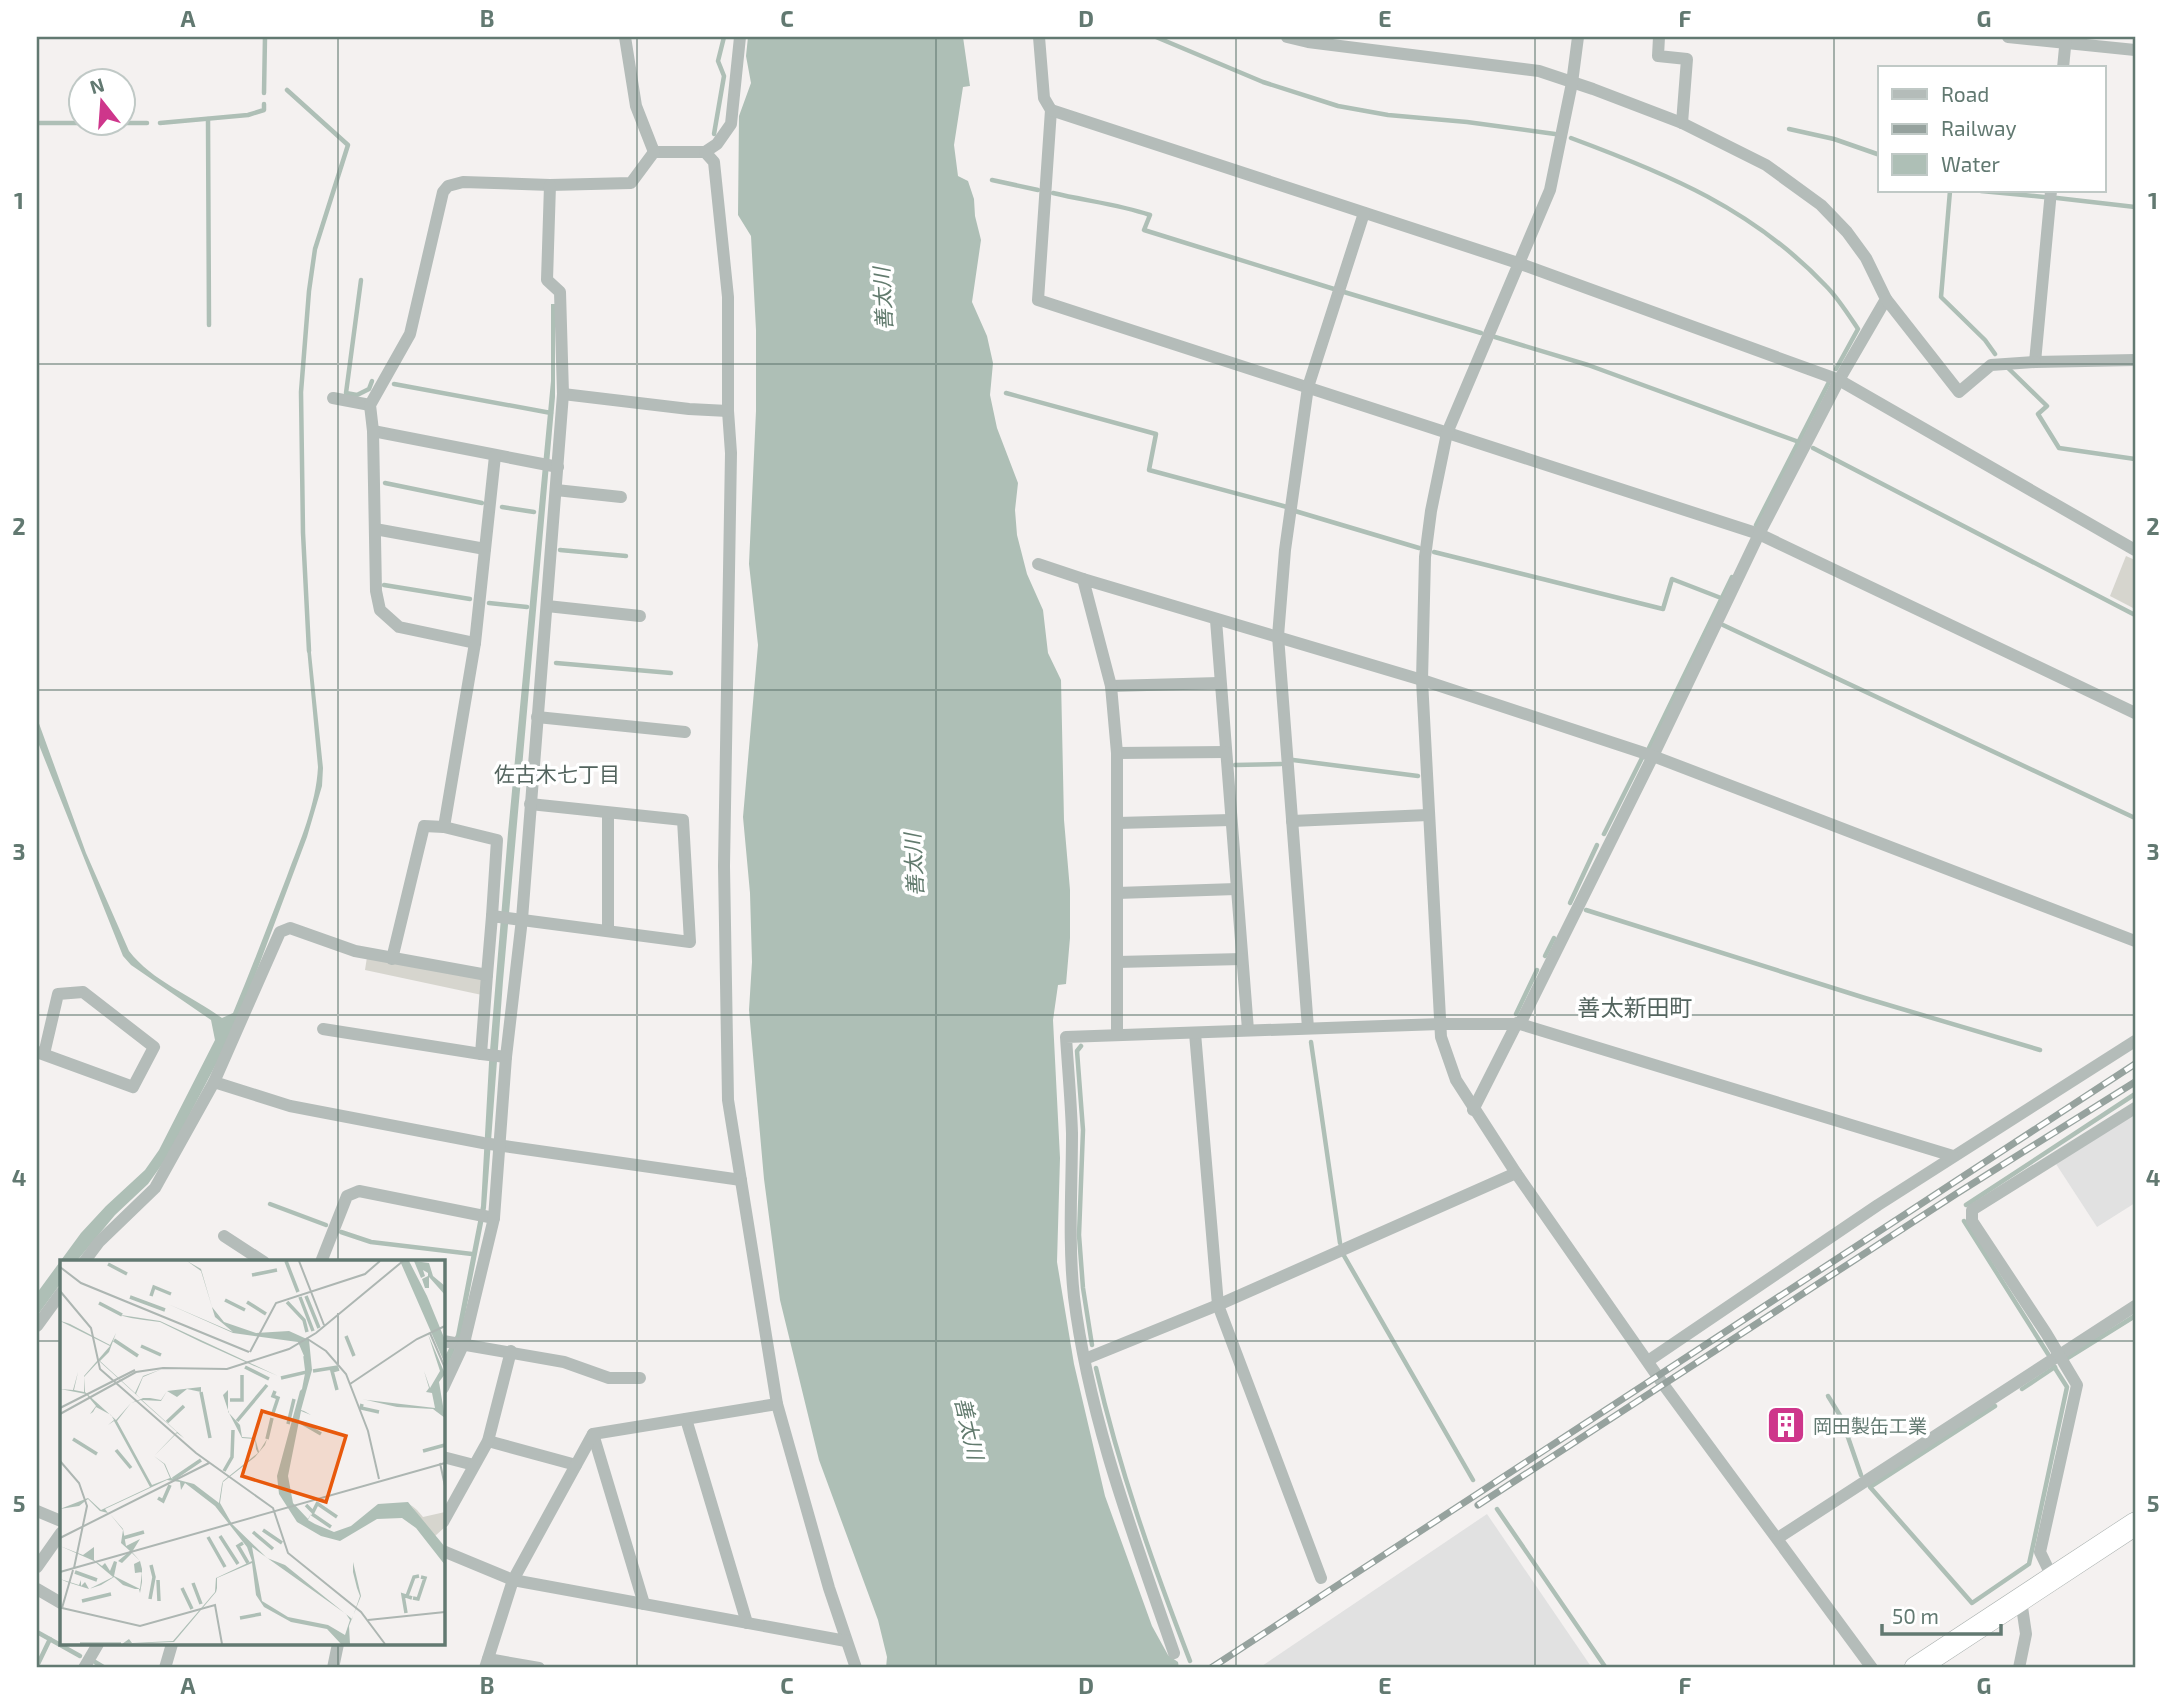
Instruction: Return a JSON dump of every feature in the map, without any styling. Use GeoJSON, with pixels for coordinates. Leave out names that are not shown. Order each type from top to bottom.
{"type":"FeatureCollection","features":[{"type":"Feature","properties":{"kind":"highway"},"geometry":{"type":"LineString","coordinates":[[1916,1668],[2135,1524]]}},
{"type":"Feature","properties":{"kind":"street"},"geometry":{"type":"LineString","coordinates":[[625,37],[636,106],[654,152]]}},
{"type":"Feature","properties":{"kind":"street"},"geometry":{"type":"LineString","coordinates":[[654,152],[705,152],[717,144],[731,124],[740,37]]}},
{"type":"Feature","properties":{"kind":"street"},"geometry":{"type":"LineString","coordinates":[[1039,37],[1044,98],[1051,110],[1038,300],[1759,534],[2135,713]]}},
{"type":"Feature","properties":{"kind":"street"},"geometry":{"type":"LineString","coordinates":[[1287,37],[1308,42],[1539,71],[1682,123],[1766,165],[1821,205],[1847,232],[1866,258],[1886,299],[1959,392],[1991,365],[2135,360]]}},
{"type":"Feature","properties":{"kind":"street"},"geometry":{"type":"LineString","coordinates":[[1577,37],[1572,83],[1550,190],[1447,433],[1431,511],[1425,557],[1422,680],[1441,1037],[1456,1080],[1516,1173],[1648,1361],[1872,1668]]}},
{"type":"Feature","properties":{"kind":"street"},"geometry":{"type":"LineString","coordinates":[[1659,37],[1658,56],[1686,59],[1682,123]]}},
{"type":"Feature","properties":{"kind":"street"},"geometry":{"type":"LineString","coordinates":[[2008,37],[2066,40],[2135,50]]}},
{"type":"Feature","properties":{"kind":"street"},"geometry":{"type":"LineString","coordinates":[[2063,66],[2066,40]]}},
{"type":"Feature","properties":{"kind":"street"},"geometry":{"type":"LineString","coordinates":[[1051,110],[1518,263],[1839,380],[2135,550]]}},
{"type":"Feature","properties":{"kind":"street"},"geometry":{"type":"LineString","coordinates":[[475,643],[399,627],[380,610],[376,591],[373,431],[370,405],[410,334],[443,192],[448,186],[463,183],[631,183],[654,152]]}},
{"type":"Feature","properties":{"kind":"street"},"geometry":{"type":"LineString","coordinates":[[705,152],[713,162],[729,297],[728,411],[731,453],[724,866],[728,1100],[777,1404],[845,1642],[856,1668]]}},
{"type":"Feature","properties":{"kind":"street"},"geometry":{"type":"LineString","coordinates":[[444,1384],[486,1216],[530,804],[556,490],[550,465],[564,394],[560,292],[547,280],[550,185]]}},
{"type":"Feature","properties":{"kind":"street"},"geometry":{"type":"LineString","coordinates":[[2035,362],[2051,192]]}},
{"type":"Feature","properties":{"kind":"street"},"geometry":{"type":"LineString","coordinates":[[1308,1028],[1278,636],[1285,550],[1308,387],[1364,213]]}},
{"type":"Feature","properties":{"kind":"street"},"geometry":{"type":"LineString","coordinates":[[1473,1110],[1653,756],[1759,534],[1839,380],[1886,299]]}},
{"type":"Feature","properties":{"kind":"street"},"geometry":{"type":"LineString","coordinates":[[564,394],[690,410],[728,411]]}},
{"type":"Feature","properties":{"kind":"street"},"geometry":{"type":"LineString","coordinates":[[333,398],[370,405]]}},
{"type":"Feature","properties":{"kind":"street"},"geometry":{"type":"LineString","coordinates":[[373,431],[550,465]]}},
{"type":"Feature","properties":{"kind":"street"},"geometry":{"type":"LineString","coordinates":[[444,827],[475,643],[495,456]]}},
{"type":"Feature","properties":{"kind":"street"},"geometry":{"type":"LineString","coordinates":[[556,490],[621,497]]}},
{"type":"Feature","properties":{"kind":"street"},"geometry":{"type":"LineString","coordinates":[[375,529],[485,550]]}},
{"type":"Feature","properties":{"kind":"street"},"geometry":{"type":"LineString","coordinates":[[1038,564],[1216,620],[1422,680],[1653,756],[2135,940]]}},
{"type":"Feature","properties":{"kind":"street"},"geometry":{"type":"LineString","coordinates":[[1083,579],[1111,686],[1117,754],[1117,1035]]}},
{"type":"Feature","properties":{"kind":"street"},"geometry":{"type":"LineString","coordinates":[[547,606],[640,616]]}},
{"type":"Feature","properties":{"kind":"street"},"geometry":{"type":"LineString","coordinates":[[1216,620],[1248,1030]]}},
{"type":"Feature","properties":{"kind":"street"},"geometry":{"type":"LineString","coordinates":[[1111,686],[1219,683]]}},
{"type":"Feature","properties":{"kind":"street"},"geometry":{"type":"LineString","coordinates":[[537,717],[685,732]]}},
{"type":"Feature","properties":{"kind":"street"},"geometry":{"type":"LineString","coordinates":[[1117,754],[1225,752]]}},
{"type":"Feature","properties":{"kind":"street"},"geometry":{"type":"LineString","coordinates":[[496,916],[690,942],[683,820],[530,804]]}},
{"type":"Feature","properties":{"kind":"street"},"geometry":{"type":"LineString","coordinates":[[608,813],[608,930]]}},
{"type":"Feature","properties":{"kind":"street"},"geometry":{"type":"LineString","coordinates":[[1292,821],[1428,815]]}},
{"type":"Feature","properties":{"kind":"street"},"geometry":{"type":"LineString","coordinates":[[1117,822],[1231,820]]}},
{"type":"Feature","properties":{"kind":"street"},"geometry":{"type":"LineString","coordinates":[[392,959],[424,826],[444,827],[498,840],[496,916],[487,975],[483,1054]]}},
{"type":"Feature","properties":{"kind":"street"},"geometry":{"type":"LineString","coordinates":[[1117,892],[1236,889]]}},
{"type":"Feature","properties":{"kind":"street"},"geometry":{"type":"LineString","coordinates":[[86,1260],[99,1242],[155,1188],[214,1082],[280,932],[290,928],[355,951],[487,975]]}},
{"type":"Feature","properties":{"kind":"street"},"geometry":{"type":"LineString","coordinates":[[1117,962],[1242,959]]}},
{"type":"Feature","properties":{"kind":"street"},"geometry":{"type":"LineString","coordinates":[[83,992],[154,1047],[133,1087],[41,1053],[58,994],[83,992]]}},
{"type":"Feature","properties":{"kind":"street"},"geometry":{"type":"LineString","coordinates":[[1174,1653],[1113,1476],[1085,1359],[1074,1296],[1069,1199],[1072,1132],[1066,1037],[1519,1023],[1953,1157]]}},
{"type":"Feature","properties":{"kind":"street"},"geometry":{"type":"LineString","coordinates":[[323,1029],[503,1057]]}},
{"type":"Feature","properties":{"kind":"street"},"geometry":{"type":"LineString","coordinates":[[1195,1032],[1218,1305],[1321,1577]]}},
{"type":"Feature","properties":{"kind":"street"},"geometry":{"type":"LineString","coordinates":[[1648,1361],[1953,1157],[2135,1041]]}},
{"type":"Feature","properties":{"kind":"street"},"geometry":{"type":"LineString","coordinates":[[214,1082],[290,1106],[492,1145],[741,1180]]}},
{"type":"Feature","properties":{"kind":"street"},"geometry":{"type":"LineString","coordinates":[[2053,1579],[2040,1552],[2077,1385],[1972,1221],[1972,1210],[2135,1108]]}},
{"type":"Feature","properties":{"kind":"street"},"geometry":{"type":"LineString","coordinates":[[1085,1359],[1218,1305],[1516,1173]]}},
{"type":"Feature","properties":{"kind":"street"},"geometry":{"type":"LineString","coordinates":[[322,1260],[347,1196],[359,1191],[486,1216]]}},
{"type":"Feature","properties":{"kind":"street"},"geometry":{"type":"LineString","coordinates":[[224,1236],[261,1260]]}},
{"type":"Feature","properties":{"kind":"street"},"geometry":{"type":"LineString","coordinates":[[37,1326],[60,1294]]}},
{"type":"Feature","properties":{"kind":"street"},"geometry":{"type":"LineString","coordinates":[[1777,1538],[2135,1307]]}},
{"type":"Feature","properties":{"kind":"street"},"geometry":{"type":"LineString","coordinates":[[454,1342],[564,1362],[609,1378],[640,1378]]}},
{"type":"Feature","properties":{"kind":"street"},"geometry":{"type":"LineString","coordinates":[[444,1520],[488,1441],[511,1351]]}},
{"type":"Feature","properties":{"kind":"street"},"geometry":{"type":"LineString","coordinates":[[593,1434],[777,1404]]}},
{"type":"Feature","properties":{"kind":"street"},"geometry":{"type":"LineString","coordinates":[[686,1419],[747,1623]]}},
{"type":"Feature","properties":{"kind":"street"},"geometry":{"type":"LineString","coordinates":[[539,1668],[487,1664],[513,1580],[593,1434]]}},
{"type":"Feature","properties":{"kind":"street"},"geometry":{"type":"LineString","coordinates":[[593,1434],[644,1604]]}},
{"type":"Feature","properties":{"kind":"street"},"geometry":{"type":"LineString","coordinates":[[488,1441],[576,1465]]}},
{"type":"Feature","properties":{"kind":"street"},"geometry":{"type":"LineString","coordinates":[[444,1457],[474,1465]]}},
{"type":"Feature","properties":{"kind":"street"},"geometry":{"type":"LineString","coordinates":[[37,1511],[60,1521]]}},
{"type":"Feature","properties":{"kind":"street"},"geometry":{"type":"LineString","coordinates":[[37,1567],[60,1534]]}},
{"type":"Feature","properties":{"kind":"street"},"geometry":{"type":"LineString","coordinates":[[444,1551],[513,1580],[845,1642]]}},
{"type":"Feature","properties":{"kind":"street"},"geometry":{"type":"LineString","coordinates":[[37,1589],[60,1602]]}},
{"type":"Feature","properties":{"kind":"street"},"geometry":{"type":"LineString","coordinates":[[2019,1668],[2026,1634],[2021,1601]]}},
{"type":"Feature","properties":{"kind":"street"},"geometry":{"type":"LineString","coordinates":[[84,1668],[96,1646]]}},
{"type":"Feature","properties":{"kind":"street"},"geometry":{"type":"LineString","coordinates":[[165,1668],[171,1646]]}},
{"type":"Feature","properties":{"kind":"street"},"geometry":{"type":"LineString","coordinates":[[333,1668],[338,1646]]}},
{"type":"Feature","properties":{"kind":"shaded area"},"geometry":{"type":"Polygon","coordinates":[[[2126,556],[2135,560],[2135,609],[2110,596],[2126,556]]]}},
{"type":"Feature","properties":{"kind":"shaded area"},"geometry":{"type":"Polygon","coordinates":[[[367,957],[484,977],[482,995],[365,970],[367,957]]]}},
{"type":"Feature","properties":{"kind":"shaded area"},"geometry":{"type":"Polygon","coordinates":[[[2135,1113],[2135,1203],[2097,1227],[2056,1164],[2135,1113]]]}},
{"type":"Feature","properties":{"kind":"shaded area"},"geometry":{"type":"Polygon","coordinates":[[[1487,1514],[1590,1665],[1585,1668],[1259,1668],[1487,1514]]]}},
{"type":"Feature","properties":{"kind":"water","name":"善太川"},"geometry":{"type":"Polygon","coordinates":[[[748,37],[963,37],[970,86],[963,87],[954,145],[958,176],[968,181],[981,240],[972,302],[987,336],[993,363],[990,395],[997,428],[1018,483],[1015,510],[1017,535],[1027,574],[1043,610],[1048,653],[1061,680],[1070,938],[1066,984],[1058,985],[1053,1020],[1060,1158],[1057,1262],[1074,1364],[1105,1496],[1152,1626],[1168,1655],[1178,1662],[1179,1668],[886,1668],[887,1657],[878,1620],[819,1460],[780,1300],[764,1179],[749,1010],[752,962],[750,893],[743,817],[758,645],[749,564],[756,411],[756,330],[751,236],[738,215],[739,116],[751,83],[746,56],[748,37]]]}},
{"type":"Feature","properties":{"kind":"water"},"geometry":{"type":"Polygon","coordinates":[[[551,304],[555,304],[555,397],[503,981],[486,1208],[461,1336],[444,1374],[444,1358],[456,1335],[481,1206],[489,1063],[508,833],[551,381],[551,304]]]}},
{"type":"Feature","properties":{"kind":"water"},"geometry":{"type":"Polygon","coordinates":[[[310,643],[323,768],[322,786],[307,837],[237,1024],[168,1156],[148,1184],[115,1215],[78,1260],[61,1260],[81,1233],[145,1170],[159,1150],[215,1040],[211,1020],[131,965],[123,956],[37,740],[37,718],[86,853],[129,951],[138,962],[161,980],[222,1018],[233,1013],[311,809],[318,767],[307,648],[310,643]]]}},
{"type":"Feature","properties":{"kind":"water"},"geometry":{"type":"Polygon","coordinates":[[[60,1262],[60,1284],[37,1316],[37,1293],[60,1262]]]}},
{"type":"Feature","properties":{"kind":"waterway"},"geometry":{"type":"LineString","coordinates":[[264,93],[265,37]]}},
{"type":"Feature","properties":{"kind":"waterway"},"geometry":{"type":"LineString","coordinates":[[714,134],[724,76],[718,61],[724,37]]}},
{"type":"Feature","properties":{"kind":"waterway"},"geometry":{"type":"LineString","coordinates":[[1156,37],[1263,82],[1338,106],[1388,115],[1555,134]]}},
{"type":"Feature","properties":{"kind":"waterway"},"geometry":{"type":"LineString","coordinates":[[287,90],[348,145],[315,249],[301,392],[303,533],[309,651]]}},
{"type":"Feature","properties":{"kind":"waterway"},"geometry":{"type":"LineString","coordinates":[[160,123],[248,115],[264,110],[264,104]]}},
{"type":"Feature","properties":{"kind":"waterway"},"geometry":{"type":"LineString","coordinates":[[208,119],[209,325]]}},
{"type":"Feature","properties":{"kind":"waterway"},"geometry":{"type":"LineString","coordinates":[[37,123],[147,123]]}},
{"type":"Feature","properties":{"kind":"waterway"},"geometry":{"type":"LineString","coordinates":[[1789,129],[1834,139],[1878,154]]}},
{"type":"Feature","properties":{"kind":"waterway"},"geometry":{"type":"LineString","coordinates":[[1571,138],[1642,165],[1708,197],[1769,235],[1798,259],[1843,306],[1858,329],[1836,369]]}},
{"type":"Feature","properties":{"kind":"waterway"},"geometry":{"type":"LineString","coordinates":[[992,180],[1038,190]]}},
{"type":"Feature","properties":{"kind":"waterway"},"geometry":{"type":"LineString","coordinates":[[1950,192],[1941,297],[1985,340],[1995,354]]}},
{"type":"Feature","properties":{"kind":"waterway"},"geometry":{"type":"LineString","coordinates":[[1992,192],[2044,197]]}},
{"type":"Feature","properties":{"kind":"waterway"},"geometry":{"type":"LineString","coordinates":[[1053,193],[1150,215],[1144,230],[1334,289]]}},
{"type":"Feature","properties":{"kind":"waterway"},"geometry":{"type":"LineString","coordinates":[[2057,198],[2135,207]]}},
{"type":"Feature","properties":{"kind":"waterway"},"geometry":{"type":"LineString","coordinates":[[361,280],[346,393],[357,395],[369,389],[372,381]]}},
{"type":"Feature","properties":{"kind":"waterway"},"geometry":{"type":"LineString","coordinates":[[1344,292],[1481,333]]}},
{"type":"Feature","properties":{"kind":"waterway"},"geometry":{"type":"LineString","coordinates":[[1495,337],[1588,365],[1799,442]]}},
{"type":"Feature","properties":{"kind":"waterway"},"geometry":{"type":"LineString","coordinates":[[2008,368],[2047,406],[2038,414],[2059,448],[2135,459]]}},
{"type":"Feature","properties":{"kind":"waterway"},"geometry":{"type":"LineString","coordinates":[[1756,525],[1829,382]]}},
{"type":"Feature","properties":{"kind":"waterway"},"geometry":{"type":"LineString","coordinates":[[394,384],[551,413]]}},
{"type":"Feature","properties":{"kind":"waterway"},"geometry":{"type":"LineString","coordinates":[[1006,393],[1156,434],[1149,470],[1287,507]]}},
{"type":"Feature","properties":{"kind":"waterway"},"geometry":{"type":"LineString","coordinates":[[1813,448],[2135,615]]}},
{"type":"Feature","properties":{"kind":"waterway"},"geometry":{"type":"LineString","coordinates":[[385,483],[482,503]]}},
{"type":"Feature","properties":{"kind":"waterway"},"geometry":{"type":"LineString","coordinates":[[502,507],[534,512]]}},
{"type":"Feature","properties":{"kind":"waterway"},"geometry":{"type":"LineString","coordinates":[[1295,511],[1419,548]]}},
{"type":"Feature","properties":{"kind":"waterway"},"geometry":{"type":"LineString","coordinates":[[560,550],[626,556]]}},
{"type":"Feature","properties":{"kind":"waterway"},"geometry":{"type":"LineString","coordinates":[[1434,552],[1663,609],[1672,579],[1721,598]]}},
{"type":"Feature","properties":{"kind":"waterway"},"geometry":{"type":"LineString","coordinates":[[1649,748],[1732,577]]}},
{"type":"Feature","properties":{"kind":"waterway"},"geometry":{"type":"LineString","coordinates":[[384,585],[470,599]]}},
{"type":"Feature","properties":{"kind":"waterway"},"geometry":{"type":"LineString","coordinates":[[489,603],[527,607]]}},
{"type":"Feature","properties":{"kind":"waterway"},"geometry":{"type":"LineString","coordinates":[[1723,625],[2135,818]]}},
{"type":"Feature","properties":{"kind":"waterway"},"geometry":{"type":"LineString","coordinates":[[556,663],[671,673]]}},
{"type":"Feature","properties":{"kind":"waterway"},"geometry":{"type":"LineString","coordinates":[[1604,834],[1642,758]]}},
{"type":"Feature","properties":{"kind":"waterway"},"geometry":{"type":"LineString","coordinates":[[1293,760],[1418,776]]}},
{"type":"Feature","properties":{"kind":"waterway"},"geometry":{"type":"LineString","coordinates":[[1235,765],[1281,764]]}},
{"type":"Feature","properties":{"kind":"waterway"},"geometry":{"type":"LineString","coordinates":[[1570,903],[1597,845]]}},
{"type":"Feature","properties":{"kind":"waterway"},"geometry":{"type":"LineString","coordinates":[[1586,910],[2040,1050]]}},
{"type":"Feature","properties":{"kind":"waterway"},"geometry":{"type":"LineString","coordinates":[[1545,956],[1554,938]]}},
{"type":"Feature","properties":{"kind":"waterway"},"geometry":{"type":"LineString","coordinates":[[1516,1014],[1537,970]]}},
{"type":"Feature","properties":{"kind":"waterway"},"geometry":{"type":"LineString","coordinates":[[1311,1042],[1340,1243]]}},
{"type":"Feature","properties":{"kind":"waterway"},"geometry":{"type":"LineString","coordinates":[[1081,1046],[1077,1051],[1083,1130],[1079,1235],[1083,1288],[1092,1345]]}},
{"type":"Feature","properties":{"kind":"waterway"},"geometry":{"type":"LineString","coordinates":[[1966,1205],[2135,1094]]}},
{"type":"Feature","properties":{"kind":"waterway"},"geometry":{"type":"LineString","coordinates":[[270,1204],[326,1225]]}},
{"type":"Feature","properties":{"kind":"waterway"},"geometry":{"type":"LineString","coordinates":[[1964,1221],[2048,1354]]}},
{"type":"Feature","properties":{"kind":"waterway"},"geometry":{"type":"LineString","coordinates":[[341,1232],[371,1242],[472,1254]]}},
{"type":"Feature","properties":{"kind":"waterway"},"geometry":{"type":"LineString","coordinates":[[1343,1254],[1473,1480]]}},
{"type":"Feature","properties":{"kind":"waterway"},"geometry":{"type":"LineString","coordinates":[[2066,1359],[2135,1316]]}},
{"type":"Feature","properties":{"kind":"waterway"},"geometry":{"type":"LineString","coordinates":[[1995,1406],[1870,1487],[1972,1603],[2029,1564],[2067,1387],[2053,1365]]}},
{"type":"Feature","properties":{"kind":"waterway"},"geometry":{"type":"LineString","coordinates":[[2022,1389],[2055,1367]]}},
{"type":"Feature","properties":{"kind":"waterway"},"geometry":{"type":"LineString","coordinates":[[1096,1368],[1115,1443],[1138,1516],[1190,1661]]}},
{"type":"Feature","properties":{"kind":"waterway"},"geometry":{"type":"LineString","coordinates":[[1828,1396],[1841,1417],[1861,1475]]}},
{"type":"Feature","properties":{"kind":"waterway"},"geometry":{"type":"LineString","coordinates":[[1497,1509],[1606,1668]]}},
{"type":"Feature","properties":{"kind":"waterway"},"geometry":{"type":"LineString","coordinates":[[37,1632],[60,1645]]}},
{"type":"Feature","properties":{"kind":"waterway"},"geometry":{"type":"LineString","coordinates":[[37,1666],[50,1639]]}},
{"type":"Feature","properties":{"kind":"waterway"},"geometry":{"type":"LineString","coordinates":[[62,1646],[80,1656]]}},
{"type":"Feature","properties":{"kind":"waterway"},"geometry":{"type":"LineString","coordinates":[[95,1662],[105,1668]]}},
{"type":"Feature","properties":{"kind":"railway"},"geometry":{"type":"LineString","coordinates":[[1211,1668],[2135,1064]]}},
{"type":"Feature","properties":{"kind":"railway"},"geometry":{"type":"LineString","coordinates":[[1478,1505],[1956,1194],[2135,1082]]}},
{"type":"Feature","properties":{"kind":"place","name":"岡田製缶工業"},"geometry":{"type":"Point","coordinates":[1786,1425]}},
{"type":"Feature","properties":{"kind":"district","name":"佐古木七丁目"},"geometry":{"type":"Point","coordinates":[557,773]}},
{"type":"Feature","properties":{"kind":"district","name":"善太新田町"},"geometry":{"type":"Point","coordinates":[1635,1007]}}]}
